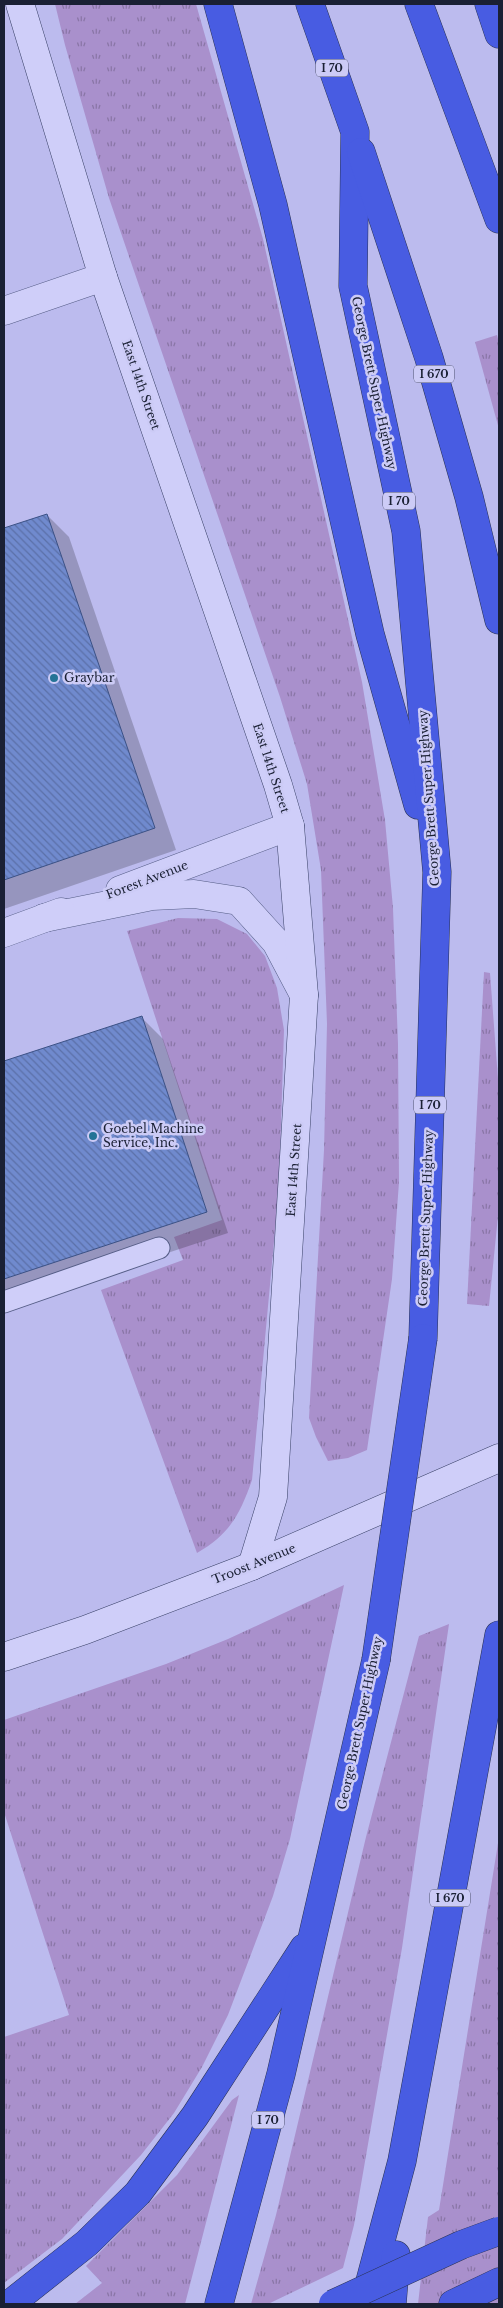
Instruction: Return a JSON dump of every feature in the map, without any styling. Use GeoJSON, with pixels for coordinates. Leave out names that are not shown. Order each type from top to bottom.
{"type":"FeatureCollection","features":[{"type":"Feature","properties":{"kind":"highway"},"geometry":{"type":"LineString","coordinates":[[218,4],[273,205],[370,634],[437,872]]}},
{"type":"Feature","properties":{"kind":"highway","name":"George Brett Super Highway"},"geometry":{"type":"LineString","coordinates":[[219,2304],[281,2074],[376,1660],[423,1338],[437,872],[406,531],[353,286],[355,132],[310,4]]}},
{"type":"Feature","properties":{"kind":"highway"},"geometry":{"type":"LineString","coordinates":[[419,4],[499,219]]}},
{"type":"Feature","properties":{"kind":"highway","name":"I 670"},"geometry":{"type":"LineString","coordinates":[[355,132],[429,358],[469,496],[499,620]]}},
{"type":"Feature","properties":{"kind":"highway","name":"I 670"},"geometry":{"type":"LineString","coordinates":[[392,2304],[402,2161],[499,1635]]}},
{"type":"Feature","properties":{"kind":"highway"},"geometry":{"type":"LineString","coordinates":[[10,2304],[87,2243],[138,2193],[195,2116],[313,1934]]}},
{"type":"Feature","properties":{"kind":"highway"},"geometry":{"type":"LineString","coordinates":[[364,2304],[402,2161]]}},
{"type":"Feature","properties":{"kind":"highway"},"geometry":{"type":"LineString","coordinates":[[333,2304],[461,2245],[499,2231]]}},
{"type":"Feature","properties":{"kind":"highway"},"geometry":{"type":"LineString","coordinates":[[453,2304],[499,2282]]}},
{"type":"Feature","properties":{"kind":"street","name":"East 14th Street"},"geometry":{"type":"LineString","coordinates":[[20,4],[103,277],[278,785],[290,826],[304,995],[273,1497],[252,1566]]}},
{"type":"Feature","properties":{"kind":"street"},"geometry":{"type":"LineString","coordinates":[[4,311],[103,277]]}},
{"type":"Feature","properties":{"kind":"street","name":"Forest Avenue"},"geometry":{"type":"LineString","coordinates":[[4,932],[290,826]]}},
{"type":"Feature","properties":{"kind":"street"},"geometry":{"type":"LineString","coordinates":[[44,918],[152,896],[194,894],[239,901],[276,942],[304,995]]}},
{"type":"Feature","properties":{"kind":"street","name":"Troost Avenue"},"geometry":{"type":"LineString","coordinates":[[4,1658],[85,1630],[252,1566],[499,1458]]}},
{"type":"Feature","properties":{"kind":"lane"},"geometry":{"type":"LineString","coordinates":[[4,1302],[159,1248]]}},
{"type":"Feature","properties":{"kind":"green space"},"geometry":{"type":"Polygon","coordinates":[[[55,4],[196,4],[263,239],[362,682],[385,820],[393,908],[398,1044],[399,1182],[392,1279],[367,1450],[348,1458],[328,1461],[309,1418],[324,1150],[327,1024],[321,870],[307,784],[280,697],[109,198],[55,4]]]}},
{"type":"Feature","properties":{"kind":"green space"},"geometry":{"type":"Polygon","coordinates":[[[497,335],[499,343],[499,429],[475,342],[497,335]]]}},
{"type":"Feature","properties":{"kind":"green space"},"geometry":{"type":"Polygon","coordinates":[[[178,918],[217,919],[247,934],[265,956],[277,988],[284,1030],[279,1187],[252,1480],[238,1513],[226,1531],[197,1553],[101,1290],[183,1260],[174,1237],[222,1220],[127,931],[178,918]]]}},
{"type":"Feature","properties":{"kind":"green space"},"geometry":{"type":"Polygon","coordinates":[[[484,972],[490,973],[499,1092],[499,1206],[489,1306],[467,1304],[484,972]]]}},
{"type":"Feature","properties":{"kind":"green space"},"geometry":{"type":"Polygon","coordinates":[[[344,1585],[290,1839],[273,1896],[228,2015],[202,2067],[174,2113],[141,2155],[62,2239],[4,2283],[4,2037],[69,2015],[4,1812],[4,1720],[166,1664],[228,1639],[344,1585]]]}},
{"type":"Feature","properties":{"kind":"green space"},"geometry":{"type":"Polygon","coordinates":[[[449,1624],[402,1948],[354,2225],[343,2268],[268,2304],[251,2304],[276,2215],[366,1837],[419,1636],[449,1624]]]}},
{"type":"Feature","properties":{"kind":"green space"},"geometry":{"type":"Polygon","coordinates":[[[499,1837],[499,2304],[418,2304],[428,2217],[439,2210],[499,1837]]]}},
{"type":"Feature","properties":{"kind":"green space"},"geometry":{"type":"Polygon","coordinates":[[[239,2095],[185,2304],[75,2304],[102,2283],[86,2266],[177,2175],[232,2100],[239,2095]]]}},
{"type":"Feature","properties":{"kind":"building","name":"Graybar"},"geometry":{"type":"Polygon","coordinates":[[[47,514],[155,828],[4,880],[4,528],[47,514]]]}},
{"type":"Feature","properties":{"kind":"building","name":"Goebel Machine Service, Inc."},"geometry":{"type":"Polygon","coordinates":[[[142,1016],[207,1212],[4,1279],[4,1061],[142,1016]]]}},
{"type":"Feature","properties":{"kind":"place","name":"Graybar"},"geometry":{"type":"Point","coordinates":[54,678]}},
{"type":"Feature","properties":{"kind":"place","name":"Goebel Machine Service, Inc."},"geometry":{"type":"Point","coordinates":[93,1136]}}]}
